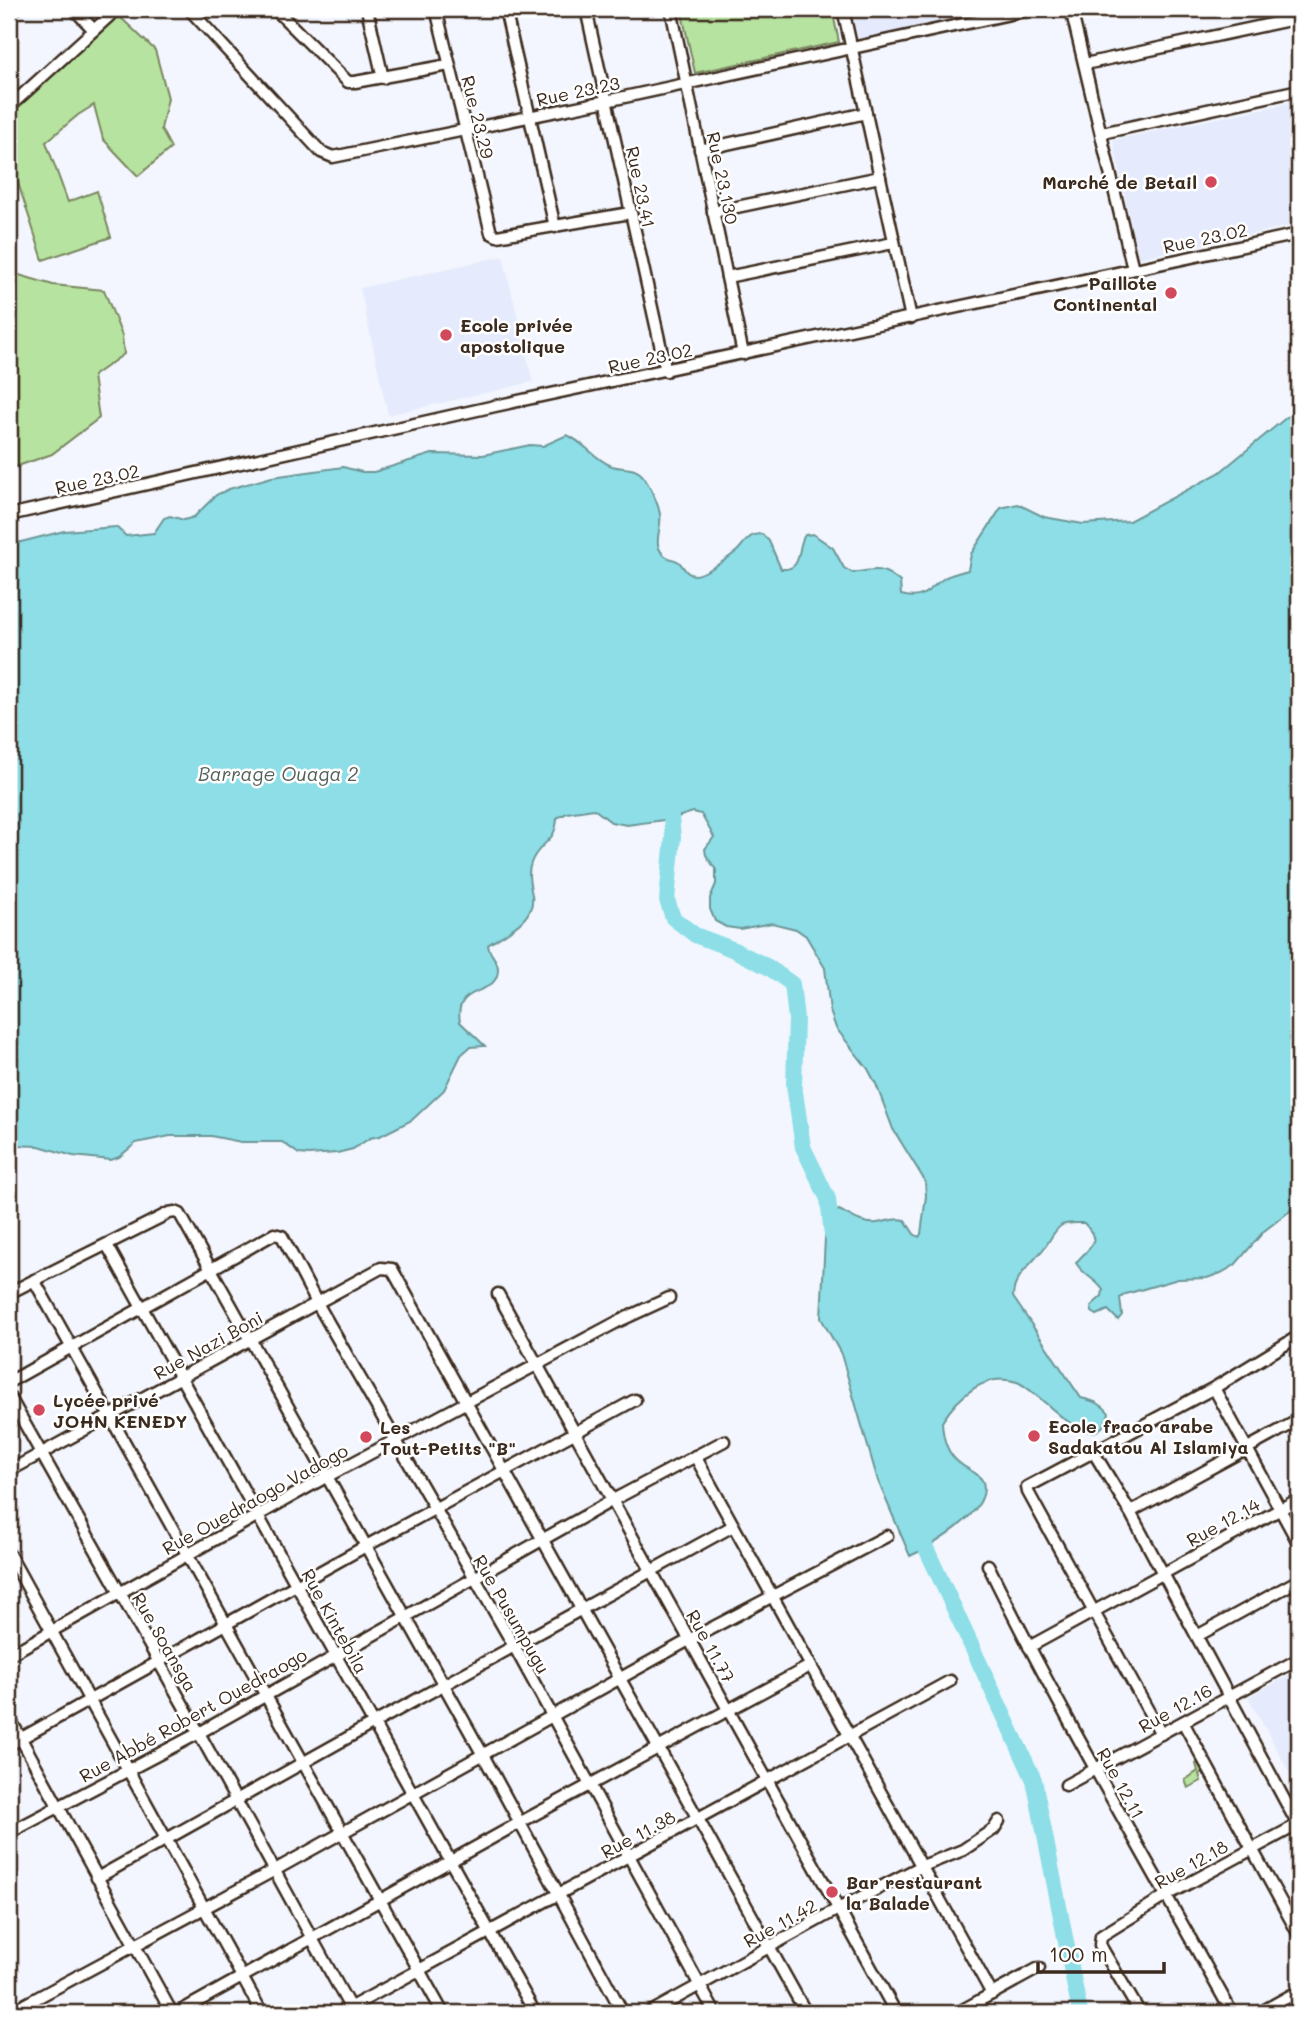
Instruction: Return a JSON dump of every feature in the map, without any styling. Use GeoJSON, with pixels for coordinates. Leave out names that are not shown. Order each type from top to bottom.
{"type":"FeatureCollection","features":[{"type":"Feature","properties":{"kind":"street"},"geometry":{"type":"LineString","coordinates":[[9,14],[15,9]]}},
{"type":"Feature","properties":{"kind":"street"},"geometry":{"type":"LineString","coordinates":[[74,9],[94,30]]}},
{"type":"Feature","properties":{"kind":"street"},"geometry":{"type":"LineString","coordinates":[[9,107],[117,9]]}},
{"type":"Feature","properties":{"kind":"street","name":"Rue 23.23"},"geometry":{"type":"LineString","coordinates":[[189,9],[321,152],[329,157],[606,102],[1033,9]]}},
{"type":"Feature","properties":{"kind":"street"},"geometry":{"type":"LineString","coordinates":[[275,9],[348,82],[449,65]]}},
{"type":"Feature","properties":{"kind":"street"},"geometry":{"type":"LineString","coordinates":[[367,9],[383,78]]}},
{"type":"Feature","properties":{"kind":"street","name":"Rue 23.29"},"geometry":{"type":"LineString","coordinates":[[436,9],[491,233],[497,236],[555,227]]}},
{"type":"Feature","properties":{"kind":"street"},"geometry":{"type":"LineString","coordinates":[[505,9],[555,227],[630,214]]}},
{"type":"Feature","properties":{"kind":"street","name":"Rue 23.41"},"geometry":{"type":"LineString","coordinates":[[586,9],[666,371]]}},
{"type":"Feature","properties":{"kind":"street","name":"Rue 23.130"},"geometry":{"type":"LineString","coordinates":[[671,9],[743,354]]}},
{"type":"Feature","properties":{"kind":"street"},"geometry":{"type":"LineString","coordinates":[[843,9],[911,318]]}},
{"type":"Feature","properties":{"kind":"street"},"geometry":{"type":"LineString","coordinates":[[1071,9],[1133,269]]}},
{"type":"Feature","properties":{"kind":"street"},"geometry":{"type":"LineString","coordinates":[[1084,64],[1299,18]]}},
{"type":"Feature","properties":{"kind":"street"},"geometry":{"type":"LineString","coordinates":[[1102,133],[1299,90]]}},
{"type":"Feature","properties":{"kind":"street"},"geometry":{"type":"LineString","coordinates":[[701,150],[866,113]]}},
{"type":"Feature","properties":{"kind":"street"},"geometry":{"type":"LineString","coordinates":[[713,212],[880,177]]}},
{"type":"Feature","properties":{"kind":"street","name":"Rue 23.02"},"geometry":{"type":"LineString","coordinates":[[9,515],[495,406],[1299,234]]}},
{"type":"Feature","properties":{"kind":"street"},"geometry":{"type":"LineString","coordinates":[[727,277],[893,243]]}},
{"type":"Feature","properties":{"kind":"street"},"geometry":{"type":"LineString","coordinates":[[9,1293],[169,1213],[180,1214],[483,1755],[623,2013]]}},
{"type":"Feature","properties":{"kind":"street","name":"Rue Pusumpugu"},"geometry":{"type":"LineString","coordinates":[[211,1270],[277,1234],[282,1236],[317,1303],[513,1646],[715,2013]]}},
{"type":"Feature","properties":{"kind":"street","name":"Rue Kintebila"},"geometry":{"type":"LineString","coordinates":[[107,1245],[535,2013]]}},
{"type":"Feature","properties":{"kind":"street","name":"Rue Nazi Boni"},"geometry":{"type":"LineString","coordinates":[[9,1471],[385,1267],[391,1269],[465,1403]]}},
{"type":"Feature","properties":{"kind":"street"},"geometry":{"type":"LineString","coordinates":[[9,1382],[211,1270]]}},
{"type":"Feature","properties":{"kind":"street"},"geometry":{"type":"LineString","coordinates":[[34,1280],[443,2013]]}},
{"type":"Feature","properties":{"kind":"street","name":"Rue 11.77"},"geometry":{"type":"LineString","coordinates":[[498,1294],[896,2013]]}},
{"type":"Feature","properties":{"kind":"street","name":"Rue Ouedraogo Vadogo"},"geometry":{"type":"LineString","coordinates":[[9,1655],[326,1477],[617,1322],[669,1298]]}},
{"type":"Feature","properties":{"kind":"street"},"geometry":{"type":"LineString","coordinates":[[1161,1734],[1027,1489],[1029,1485],[1213,1388],[1299,1336]]}},
{"type":"Feature","properties":{"kind":"street"},"geometry":{"type":"LineString","coordinates":[[1213,1388],[1299,1544]]}},
{"type":"Feature","properties":{"kind":"street","name":"Rue Soansga"},"geometry":{"type":"LineString","coordinates":[[9,1396],[352,2010]]}},
{"type":"Feature","properties":{"kind":"street"},"geometry":{"type":"LineString","coordinates":[[9,1745],[226,1623],[635,1400]]}},
{"type":"Feature","properties":{"kind":"street"},"geometry":{"type":"LineString","coordinates":[[465,1403],[806,2013]]}},
{"type":"Feature","properties":{"kind":"street"},"geometry":{"type":"LineString","coordinates":[[1130,1511],[1299,1420]]}},
{"type":"Feature","properties":{"kind":"street","name":"Rue Abbé Robert Ouedraogo"},"geometry":{"type":"LineString","coordinates":[[9,1833],[199,1733],[336,1654],[724,1441]]}},
{"type":"Feature","properties":{"kind":"street"},"geometry":{"type":"LineString","coordinates":[[1094,1453],[1130,1511],[1299,1825]]}},
{"type":"Feature","properties":{"kind":"street"},"geometry":{"type":"LineString","coordinates":[[695,1456],[992,1994]]}},
{"type":"Feature","properties":{"kind":"street","name":"Rue 12.14"},"geometry":{"type":"LineString","coordinates":[[1028,1647],[1299,1499]]}},
{"type":"Feature","properties":{"kind":"street"},"geometry":{"type":"LineString","coordinates":[[97,1878],[733,1526]]}},
{"type":"Feature","properties":{"kind":"street"},"geometry":{"type":"LineString","coordinates":[[9,2013],[414,1794],[551,1715],[773,1594],[887,1536]]}},
{"type":"Feature","properties":{"kind":"street"},"geometry":{"type":"LineString","coordinates":[[9,1554],[262,2013]]}},
{"type":"Feature","properties":{"kind":"street","name":"Rue 12.11"},"geometry":{"type":"LineString","coordinates":[[988,1565],[1028,1647],[1232,2013]]}},
{"type":"Feature","properties":{"kind":"street"},"geometry":{"type":"LineString","coordinates":[[1197,1636],[1299,1580]]}},
{"type":"Feature","properties":{"kind":"street","name":"Rue 12.16"},"geometry":{"type":"LineString","coordinates":[[1066,1786],[1299,1658]]}},
{"type":"Feature","properties":{"kind":"street"},"geometry":{"type":"LineString","coordinates":[[9,1717],[174,2013],[810,1666]]}},
{"type":"Feature","properties":{"kind":"street","name":"Rue 11.38"},"geometry":{"type":"LineString","coordinates":[[340,2013],[352,2010],[419,1970],[950,1681]]}},
{"type":"Feature","properties":{"kind":"street"},"geometry":{"type":"LineString","coordinates":[[1183,1722],[1299,1935]]}},
{"type":"Feature","properties":{"kind":"street","name":"Rue 11.42"},"geometry":{"type":"LineString","coordinates":[[649,2013],[838,1909],[920,1867],[963,1850],[995,1829],[999,1821]]}},
{"type":"Feature","properties":{"kind":"street","name":"Rue 12.18"},"geometry":{"type":"LineString","coordinates":[[1139,2013],[1100,1945],[1101,1936],[1167,1895],[1299,1825]]}},
{"type":"Feature","properties":{"kind":"street"},"geometry":{"type":"LineString","coordinates":[[957,2013],[1040,1968]]}},
{"type":"Feature","properties":{"kind":"street"},"geometry":{"type":"LineString","coordinates":[[1259,2013],[1299,1991]]}},
{"type":"Feature","properties":{"kind":"shaded area"},"geometry":{"type":"Polygon","coordinates":[[[851,9],[1012,9],[859,41],[851,9]]]}},
{"type":"Feature","properties":{"kind":"shaded area","name":"Marché de Betail"},"geometry":{"type":"Polygon","coordinates":[[[1299,101],[1299,224],[1138,258],[1113,140],[1299,101]]]}},
{"type":"Feature","properties":{"kind":"shaded area","name":"Ecole privée apostolique"},"geometry":{"type":"Polygon","coordinates":[[[503,256],[533,382],[388,415],[360,288],[503,256]]]}},
{"type":"Feature","properties":{"kind":"shaded area"},"geometry":{"type":"Polygon","coordinates":[[[1299,1670],[1299,1790],[1248,1697],[1299,1670]]]}},
{"type":"Feature","properties":{"kind":"green space"},"geometry":{"type":"Polygon","coordinates":[[[681,9],[832,9],[839,42],[695,73],[681,9]]]}},
{"type":"Feature","properties":{"kind":"green space"},"geometry":{"type":"Polygon","coordinates":[[[118,15],[155,50],[168,98],[161,129],[171,148],[138,176],[103,139],[94,105],[46,142],[68,202],[97,191],[111,237],[43,260],[9,155],[9,112],[118,15]]]}},
{"type":"Feature","properties":{"kind":"green space"},"geometry":{"type":"Polygon","coordinates":[[[9,272],[53,285],[104,290],[122,336],[124,354],[93,376],[99,418],[52,454],[9,469],[9,272]]]}},
{"type":"Feature","properties":{"kind":"green space"},"geometry":{"type":"Polygon","coordinates":[[[1202,1762],[1204,1770],[1199,1774],[1201,1781],[1188,1788],[1185,1780],[1198,1771],[1196,1764],[1202,1762]]]}},
{"type":"Feature","properties":{"kind":"water","name":"Barrage Ouaga 2"},"geometry":{"type":"Polygon","coordinates":[[[1299,407],[1299,1204],[1264,1231],[1235,1265],[1221,1273],[1207,1278],[1178,1279],[1126,1294],[1120,1298],[1122,1315],[1118,1320],[1108,1310],[1097,1315],[1092,1312],[1091,1306],[1102,1296],[1103,1290],[1076,1263],[1092,1245],[1093,1236],[1090,1230],[1084,1223],[1067,1223],[1059,1227],[1016,1282],[1013,1297],[1081,1398],[1097,1403],[1109,1413],[1102,1427],[1092,1432],[1080,1429],[1066,1420],[1017,1382],[994,1380],[973,1389],[956,1404],[942,1422],[949,1451],[957,1461],[982,1479],[983,1493],[969,1516],[931,1545],[910,1556],[878,1481],[841,1354],[821,1318],[826,1218],[839,1210],[867,1223],[905,1220],[919,1237],[926,1196],[925,1181],[893,1129],[868,1069],[836,1028],[830,1011],[825,968],[806,936],[796,929],[772,923],[740,929],[726,927],[715,921],[710,909],[710,898],[716,884],[716,870],[705,849],[714,837],[701,814],[693,812],[671,819],[627,825],[611,822],[594,809],[567,813],[557,818],[554,833],[538,850],[531,863],[529,875],[532,904],[529,912],[518,925],[488,945],[498,966],[496,979],[463,1001],[460,1010],[460,1022],[485,1046],[470,1047],[461,1055],[444,1090],[412,1120],[380,1136],[370,1138],[353,1149],[309,1155],[299,1154],[282,1142],[241,1142],[211,1136],[170,1136],[136,1143],[111,1160],[73,1156],[39,1146],[9,1145],[9,545],[64,531],[116,527],[126,536],[154,533],[164,518],[170,516],[184,520],[194,517],[216,495],[272,477],[343,467],[374,472],[432,454],[483,455],[530,445],[543,446],[567,435],[606,463],[634,470],[642,475],[659,510],[660,551],[679,562],[689,574],[695,575],[710,569],[757,534],[762,534],[769,541],[781,569],[788,569],[796,562],[805,535],[813,534],[833,548],[844,568],[853,573],[883,571],[900,582],[901,595],[916,597],[946,577],[968,570],[971,554],[1001,508],[1018,504],[1044,517],[1083,524],[1129,521],[1219,473],[1299,407]]]}},
{"type":"Feature","properties":{"kind":"waterway"},"geometry":{"type":"LineString","coordinates":[[669,798],[673,837],[667,900],[673,918],[695,935],[768,967],[792,984],[796,1019],[794,1085],[803,1147],[828,1199],[832,1235]]}},
{"type":"Feature","properties":{"kind":"waterway"},"geometry":{"type":"LineString","coordinates":[[918,1531],[1034,1780],[1080,2013]]}},
{"type":"Feature","properties":{"kind":"place","name":"Marché de Betail"},"geometry":{"type":"Point","coordinates":[1211,182]}},
{"type":"Feature","properties":{"kind":"place","name":"Paillote Continental"},"geometry":{"type":"Point","coordinates":[1171,293]}},
{"type":"Feature","properties":{"kind":"place","name":"Ecole privée apostolique"},"geometry":{"type":"Point","coordinates":[446,335]}},
{"type":"Feature","properties":{"kind":"place","name":"Lycée privé JOHN KENEDY"},"geometry":{"type":"Point","coordinates":[39,1410]}},
{"type":"Feature","properties":{"kind":"place","name":"Ecole fraco arabe Sadakatou Al Islamiya"},"geometry":{"type":"Point","coordinates":[1034,1436]}},
{"type":"Feature","properties":{"kind":"place","name":"Les Tout-Petits \"B\""},"geometry":{"type":"Point","coordinates":[366,1437]}},
{"type":"Feature","properties":{"kind":"place","name":"Bar restaurant la Balade"},"geometry":{"type":"Point","coordinates":[832,1892]}}]}
